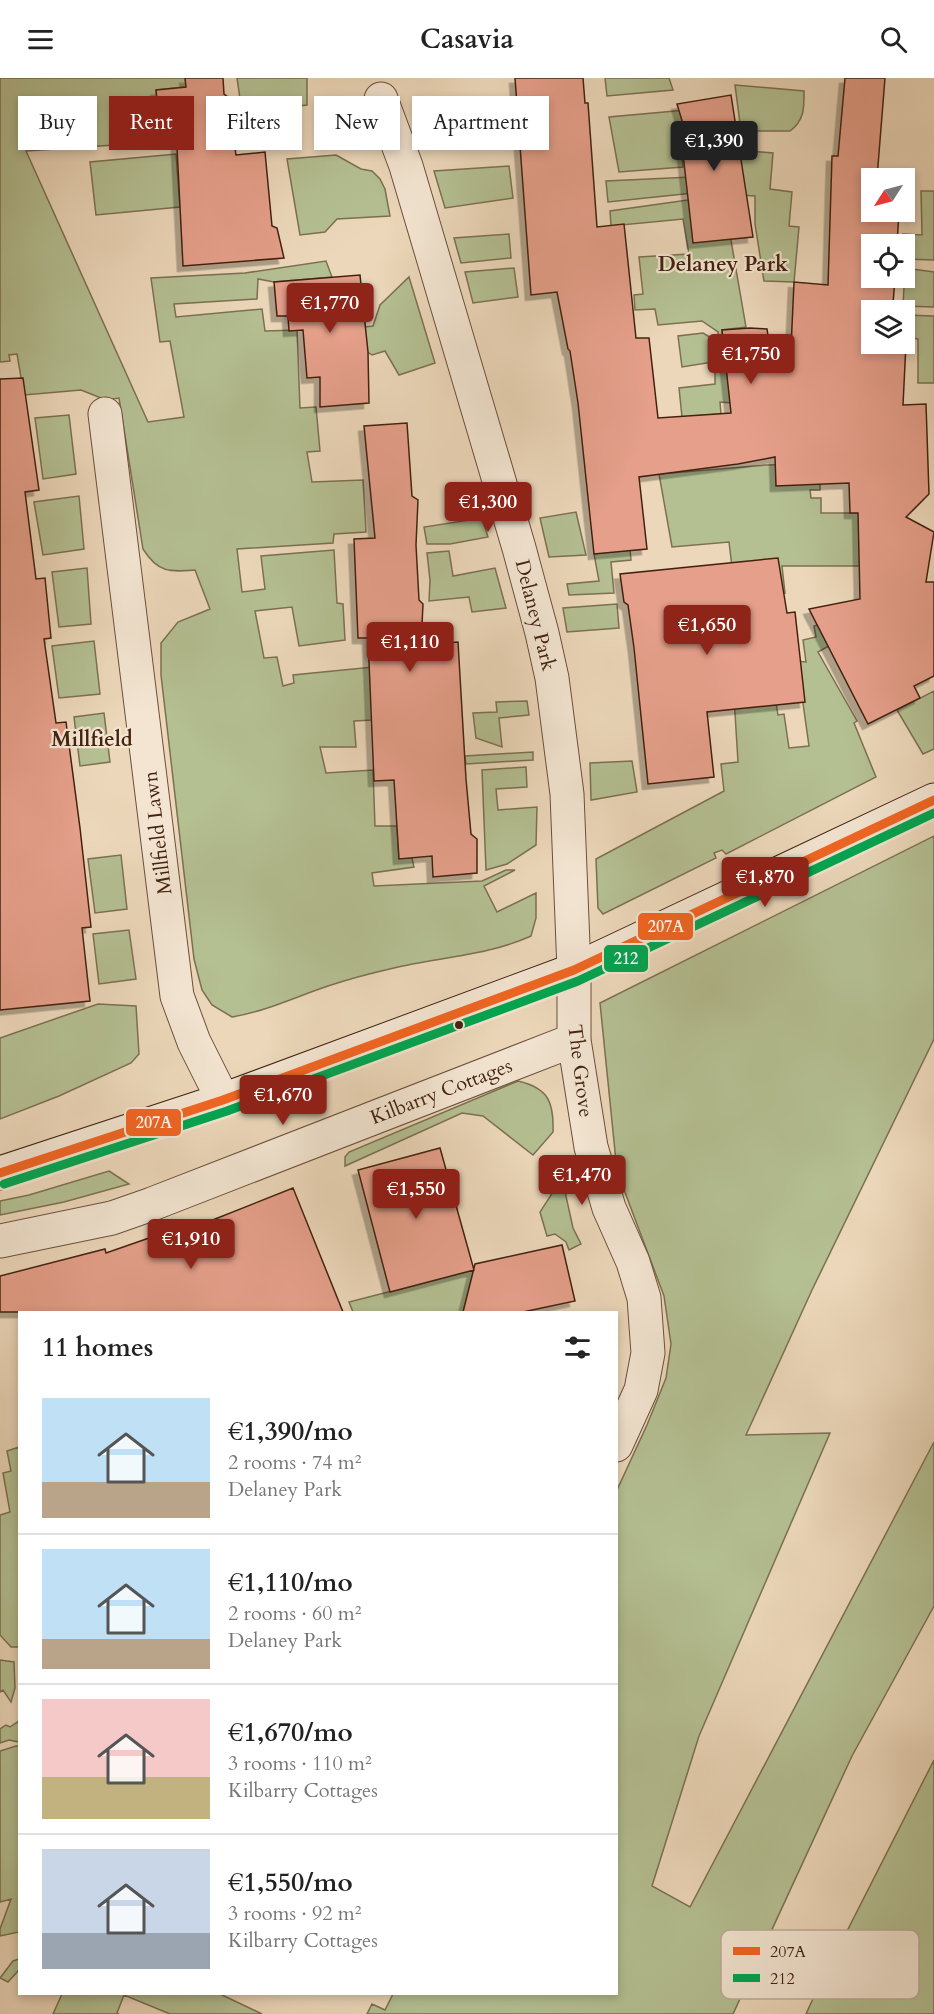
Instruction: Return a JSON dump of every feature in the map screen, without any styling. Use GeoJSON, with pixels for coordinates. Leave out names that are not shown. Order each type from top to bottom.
{"type":"FeatureCollection","features":[{"type":"Feature","properties":{"kind":"street","name":"Delaney Park"},"geometry":{"type":"LineString","coordinates":[[400,150],[516,537],[552,678],[567,794],[574,970]]}},
{"type":"Feature","properties":{"kind":"street","name":"Millfield Lawn"},"geometry":{"type":"LineString","coordinates":[[105,414],[177,996],[194,1042],[223,1100]]}},
{"type":"Feature","properties":{"kind":"street"},"geometry":{"type":"LineString","coordinates":[[0,1173],[223,1100],[574,970],[934,800]]}},
{"type":"Feature","properties":{"kind":"street","name":"The Grove"},"geometry":{"type":"LineString","coordinates":[[574,970],[574,1040],[591,1147],[609,1208],[633,1262],[644,1298],[648,1353],[640,1390],[618,1440]]}},
{"type":"Feature","properties":{"kind":"street","name":"Kilbarry Cottages"},"geometry":{"type":"LineString","coordinates":[[0,1241],[112,1218],[152,1204],[574,1040]]}},
{"type":"Feature","properties":{"kind":"green space"},"geometry":{"type":"Polygon","coordinates":[[[0,78],[185,78],[186,87],[156,90],[157,96],[109,96],[109,145],[97,146],[97,96],[18,96],[18,150],[41,150],[26,151],[148,422],[184,417],[170,341],[160,342],[151,278],[245,273],[326,261],[332,277],[274,282],[258,279],[257,299],[174,304],[176,317],[262,309],[265,331],[297,330],[300,408],[316,407],[320,451],[307,452],[312,482],[363,480],[366,532],[334,534],[333,543],[237,549],[242,592],[265,589],[261,556],[334,550],[337,603],[343,604],[345,640],[299,646],[292,607],[255,611],[264,658],[277,657],[283,686],[294,683],[293,675],[383,666],[372,720],[354,721],[356,747],[320,747],[326,773],[373,770],[375,826],[397,826],[399,858],[412,858],[414,867],[372,873],[374,886],[482,881],[506,870],[515,870],[484,886],[497,912],[536,893],[536,918],[531,936],[498,948],[361,976],[232,1017],[212,1005],[202,990],[194,959],[161,675],[161,643],[178,622],[210,609],[195,570],[172,571],[159,567],[143,549],[119,398],[106,400],[81,390],[24,395],[17,354],[9,355],[10,361],[0,362],[0,78]]]}},
{"type":"Feature","properties":{"kind":"green space"},"geometry":{"type":"Polygon","coordinates":[[[237,78],[307,78],[307,105],[302,106],[302,96],[240,96],[237,78]]]}},
{"type":"Feature","properties":{"kind":"green space"},"geometry":{"type":"Polygon","coordinates":[[[605,78],[669,78],[673,90],[607,96],[605,78]]]}},
{"type":"Feature","properties":{"kind":"green space"},"geometry":{"type":"Polygon","coordinates":[[[735,85],[804,91],[804,108],[799,122],[790,131],[741,131],[735,85]]]}},
{"type":"Feature","properties":{"kind":"green space"},"geometry":{"type":"Polygon","coordinates":[[[708,108],[713,131],[679,134],[683,167],[619,172],[609,117],[708,108]]]}},
{"type":"Feature","properties":{"kind":"green space"},"geometry":{"type":"Polygon","coordinates":[[[717,148],[773,153],[770,189],[792,192],[789,226],[799,227],[794,282],[764,281],[755,224],[755,196],[739,195],[717,148]]]}},
{"type":"Feature","properties":{"kind":"green space"},"geometry":{"type":"Polygon","coordinates":[[[176,154],[180,207],[96,215],[90,162],[176,154]]]}},
{"type":"Feature","properties":{"kind":"green space"},"geometry":{"type":"Polygon","coordinates":[[[336,155],[361,169],[372,171],[380,179],[385,189],[390,216],[337,219],[325,232],[300,235],[287,159],[336,155]]]}},
{"type":"Feature","properties":{"kind":"green space"},"geometry":{"type":"Polygon","coordinates":[[[509,166],[513,198],[445,208],[434,171],[509,166]]]}},
{"type":"Feature","properties":{"kind":"green space"},"geometry":{"type":"Polygon","coordinates":[[[691,177],[693,193],[608,202],[606,181],[691,177]]]}},
{"type":"Feature","properties":{"kind":"green space"},"geometry":{"type":"Polygon","coordinates":[[[921,191],[934,191],[934,260],[915,259],[915,235],[922,235],[921,191]]]}},
{"type":"Feature","properties":{"kind":"green space"},"geometry":{"type":"Polygon","coordinates":[[[688,200],[728,223],[746,327],[722,330],[725,360],[682,367],[678,336],[703,333],[718,342],[718,332],[702,321],[658,325],[655,309],[635,310],[634,295],[643,294],[639,257],[689,254],[683,219],[611,226],[610,211],[688,200]]]}},
{"type":"Feature","properties":{"kind":"green space"},"geometry":{"type":"Polygon","coordinates":[[[509,234],[511,258],[461,263],[454,238],[509,234]]]}},
{"type":"Feature","properties":{"kind":"green space"},"geometry":{"type":"Polygon","coordinates":[[[514,268],[518,297],[473,303],[465,272],[514,268]]]}},
{"type":"Feature","properties":{"kind":"green space"},"geometry":{"type":"Polygon","coordinates":[[[915,269],[934,272],[934,307],[915,306],[915,300],[903,300],[904,288],[915,288],[915,269]]]}},
{"type":"Feature","properties":{"kind":"green space"},"geometry":{"type":"Polygon","coordinates":[[[409,277],[435,363],[399,375],[385,351],[372,355],[366,351],[364,327],[373,326],[380,305],[409,277]]]}},
{"type":"Feature","properties":{"kind":"green space"},"geometry":{"type":"Polygon","coordinates":[[[915,315],[934,316],[934,383],[918,383],[918,339],[915,339],[915,315]]]}},
{"type":"Feature","properties":{"kind":"green space"},"geometry":{"type":"Polygon","coordinates":[[[727,369],[732,403],[720,402],[721,414],[682,417],[679,388],[715,384],[715,371],[727,369]]]}},
{"type":"Feature","properties":{"kind":"green space"},"geometry":{"type":"Polygon","coordinates":[[[69,415],[76,474],[43,479],[35,418],[69,415]]]}},
{"type":"Feature","properties":{"kind":"green space"},"geometry":{"type":"Polygon","coordinates":[[[820,464],[820,490],[810,490],[811,498],[821,498],[821,513],[868,513],[872,566],[782,566],[785,593],[736,600],[729,542],[672,547],[659,474],[766,465],[820,464]]]}},
{"type":"Feature","properties":{"kind":"green space"},"geometry":{"type":"Polygon","coordinates":[[[79,496],[84,549],[43,555],[34,502],[79,496]]]}},
{"type":"Feature","properties":{"kind":"green space"},"geometry":{"type":"Polygon","coordinates":[[[576,512],[586,555],[549,557],[540,518],[576,512]]]}},
{"type":"Feature","properties":{"kind":"green space"},"geometry":{"type":"Polygon","coordinates":[[[482,518],[488,537],[450,544],[427,544],[424,527],[482,518]]]}},
{"type":"Feature","properties":{"kind":"green space"},"geometry":{"type":"Polygon","coordinates":[[[630,550],[631,560],[611,562],[614,593],[569,595],[567,584],[599,581],[594,554],[630,550]]]}},
{"type":"Feature","properties":{"kind":"green space"},"geometry":{"type":"Polygon","coordinates":[[[449,551],[453,576],[495,568],[506,608],[472,612],[469,597],[429,601],[430,580],[427,553],[449,551]]]}},
{"type":"Feature","properties":{"kind":"green space"},"geometry":{"type":"Polygon","coordinates":[[[87,568],[91,624],[59,627],[52,572],[87,568]]]}},
{"type":"Feature","properties":{"kind":"green space"},"geometry":{"type":"Polygon","coordinates":[[[617,604],[619,628],[567,632],[563,608],[617,604]]]}},
{"type":"Feature","properties":{"kind":"green space"},"geometry":{"type":"Polygon","coordinates":[[[821,624],[861,628],[818,652],[857,721],[854,723],[876,777],[726,854],[722,850],[714,853],[716,858],[603,914],[598,908],[596,859],[724,791],[721,764],[738,762],[734,697],[774,691],[778,715],[784,714],[789,748],[809,746],[797,661],[806,662],[803,640],[816,637],[814,626],[821,624]]]}},
{"type":"Feature","properties":{"kind":"green space"},"geometry":{"type":"Polygon","coordinates":[[[94,641],[100,694],[59,698],[52,646],[94,641]]]}},
{"type":"Feature","properties":{"kind":"green space"},"geometry":{"type":"Polygon","coordinates":[[[934,691],[934,749],[923,754],[897,710],[934,691]]]}},
{"type":"Feature","properties":{"kind":"green space"},"geometry":{"type":"Polygon","coordinates":[[[527,701],[529,715],[499,718],[502,747],[476,738],[473,713],[497,712],[496,702],[527,701]]]}},
{"type":"Feature","properties":{"kind":"green space"},"geometry":{"type":"Polygon","coordinates":[[[104,713],[110,762],[80,766],[74,717],[104,713]]]}},
{"type":"Feature","properties":{"kind":"green space"},"geometry":{"type":"Polygon","coordinates":[[[533,752],[533,760],[466,764],[465,756],[533,752]]]}},
{"type":"Feature","properties":{"kind":"green space"},"geometry":{"type":"Polygon","coordinates":[[[632,761],[637,792],[591,800],[590,763],[632,761]]]}},
{"type":"Feature","properties":{"kind":"green space"},"geometry":{"type":"Polygon","coordinates":[[[526,767],[527,787],[496,789],[498,810],[537,807],[536,845],[507,864],[486,870],[482,770],[526,767]]]}},
{"type":"Feature","properties":{"kind":"green space"},"geometry":{"type":"Polygon","coordinates":[[[934,836],[934,1039],[812,1290],[746,1435],[830,1433],[699,1736],[652,1886],[690,1907],[934,1442],[934,1606],[852,1756],[772,1930],[721,1930],[721,1999],[740,1999],[733,2014],[367,2014],[372,2004],[385,2010],[392,1995],[618,1995],[618,1488],[666,1378],[671,1344],[664,1296],[617,1171],[600,1003],[934,836]]]}},
{"type":"Feature","properties":{"kind":"green space"},"geometry":{"type":"Polygon","coordinates":[[[121,855],[127,909],[95,913],[88,859],[121,855]]]}},
{"type":"Feature","properties":{"kind":"green space"},"geometry":{"type":"Polygon","coordinates":[[[129,930],[136,979],[99,984],[93,934],[129,930]]]}},
{"type":"Feature","properties":{"kind":"green space"},"geometry":{"type":"Polygon","coordinates":[[[98,1004],[136,1006],[139,1054],[131,1063],[59,1096],[0,1119],[0,1038],[98,1004]]]}},
{"type":"Feature","properties":{"kind":"green space"},"geometry":{"type":"Polygon","coordinates":[[[518,1081],[537,1088],[551,1105],[553,1132],[533,1155],[483,1116],[462,1113],[345,1166],[345,1157],[349,1152],[518,1081]]]}},
{"type":"Feature","properties":{"kind":"green space"},"geometry":{"type":"Polygon","coordinates":[[[109,1171],[129,1184],[64,1202],[0,1215],[0,1201],[29,1195],[109,1171]]]}},
{"type":"Feature","properties":{"kind":"green space"},"geometry":{"type":"Polygon","coordinates":[[[558,1180],[564,1187],[573,1228],[581,1244],[569,1250],[566,1242],[555,1234],[547,1236],[540,1212],[558,1180]]]}},
{"type":"Feature","properties":{"kind":"green space"},"geometry":{"type":"Polygon","coordinates":[[[474,1270],[463,1311],[353,1311],[349,1302],[474,1270]]]}},
{"type":"Feature","properties":{"kind":"green space"},"geometry":{"type":"Polygon","coordinates":[[[18,1447],[18,1647],[11,1647],[0,1635],[0,1515],[10,1512],[3,1473],[11,1471],[7,1451],[18,1447]]]}},
{"type":"Feature","properties":{"kind":"green space"},"geometry":{"type":"Polygon","coordinates":[[[0,1660],[14,1662],[15,1688],[11,1702],[3,1690],[0,1692],[0,1660]]]}},
{"type":"Feature","properties":{"kind":"green space"},"geometry":{"type":"Polygon","coordinates":[[[18,1722],[18,1742],[9,1740],[0,1743],[0,1729],[6,1725],[10,1727],[18,1722]]]}},
{"type":"Feature","properties":{"kind":"green space"},"geometry":{"type":"Polygon","coordinates":[[[18,1746],[18,1932],[0,1936],[0,1929],[11,1899],[0,1902],[0,1751],[18,1746]]]}},
{"type":"Feature","properties":{"kind":"green space"},"geometry":{"type":"Polygon","coordinates":[[[934,1760],[934,2014],[806,2014],[813,1999],[919,1999],[919,1930],[848,1930],[934,1760]]]}},
{"type":"Feature","properties":{"kind":"green space"},"geometry":{"type":"Polygon","coordinates":[[[18,1959],[18,1971],[8,1982],[0,1978],[13,1961],[18,1959]]]}},
{"type":"Feature","properties":{"kind":"green space"},"geometry":{"type":"Polygon","coordinates":[[[62,1995],[124,1995],[117,2013],[119,2014],[53,2014],[62,1995]]]}},
{"type":"Feature","properties":{"kind":"green space"},"geometry":{"type":"Polygon","coordinates":[[[124,1995],[222,1995],[262,2014],[170,2014],[124,1995]]]}},
{"type":"Feature","properties":{"kind":"building"},"geometry":{"type":"Polygon","coordinates":[[[185,78],[223,78],[224,94],[227,96],[206,96],[206,150],[235,150],[236,155],[265,152],[272,226],[277,228],[284,258],[183,266],[177,150],[194,150],[194,96],[157,96],[156,90],[186,87],[185,78]]]}},
{"type":"Feature","properties":{"kind":"building"},"geometry":{"type":"Polygon","coordinates":[[[515,78],[583,78],[585,103],[588,103],[597,227],[624,224],[636,338],[649,338],[658,418],[731,413],[722,330],[767,329],[770,349],[791,348],[794,282],[828,285],[832,156],[838,156],[845,78],[885,78],[878,168],[861,168],[861,222],[898,222],[898,234],[861,234],[861,288],[894,288],[893,300],[861,300],[861,354],[906,354],[903,405],[926,404],[929,494],[906,517],[934,532],[926,582],[934,582],[934,676],[914,686],[920,698],[868,724],[809,609],[860,599],[858,513],[850,513],[849,483],[776,486],[775,457],[639,477],[647,549],[594,554],[578,403],[570,351],[557,292],[531,295],[520,150],[549,150],[549,96],[516,96],[515,78]]]}},
{"type":"Feature","properties":{"kind":"building"},"geometry":{"type":"Polygon","coordinates":[[[731,95],[753,237],[693,243],[682,145],[689,144],[677,104],[731,95]]]}},
{"type":"Feature","properties":{"kind":"building"},"geometry":{"type":"Polygon","coordinates":[[[360,275],[368,352],[369,403],[320,407],[320,377],[307,378],[303,330],[289,331],[288,316],[277,316],[274,282],[360,275]]]}},
{"type":"Feature","properties":{"kind":"building"},"geometry":{"type":"Polygon","coordinates":[[[23,378],[39,490],[25,492],[36,579],[45,578],[51,638],[44,639],[56,723],[66,722],[80,828],[91,927],[82,928],[90,1001],[0,1010],[0,379],[23,378]]]}},
{"type":"Feature","properties":{"kind":"building"},"geometry":{"type":"Polygon","coordinates":[[[407,423],[412,496],[418,500],[416,545],[419,600],[423,604],[421,645],[458,642],[466,779],[471,834],[477,839],[477,873],[433,877],[432,856],[399,859],[394,780],[374,781],[368,638],[358,638],[354,539],[375,538],[364,426],[407,423]]]}},
{"type":"Feature","properties":{"kind":"building"},"geometry":{"type":"Polygon","coordinates":[[[778,558],[787,613],[795,612],[805,702],[707,712],[714,777],[648,784],[634,648],[628,605],[624,602],[620,574],[778,558]]]}},
{"type":"Feature","properties":{"kind":"building"},"geometry":{"type":"Polygon","coordinates":[[[440,1148],[474,1270],[390,1292],[358,1170],[440,1148]]]}},
{"type":"Feature","properties":{"kind":"building"},"geometry":{"type":"Polygon","coordinates":[[[293,1188],[343,1311],[0,1312],[0,1276],[105,1249],[106,1253],[198,1221],[200,1225],[293,1188]]]}},
{"type":"Feature","properties":{"kind":"building"},"geometry":{"type":"Polygon","coordinates":[[[562,1245],[575,1301],[528,1311],[463,1311],[475,1264],[562,1245]]]}},
{"type":"Feature","properties":{"kind":"transit line","name":"207A"},"geometry":{"type":"LineString","coordinates":[[0,1173],[223,1100],[574,970],[934,800]]}},
{"type":"Feature","properties":{"kind":"transit line","name":"212"},"geometry":{"type":"LineString","coordinates":[[4,1184],[227,1111],[578,981],[934,813]]}},
{"type":"Feature","properties":{"kind":"district","name":"Delaney Park"},"geometry":{"type":"Point","coordinates":[723,264]}},
{"type":"Feature","properties":{"kind":"district","name":"Millfield"},"geometry":{"type":"Point","coordinates":[92,739]}}]}
